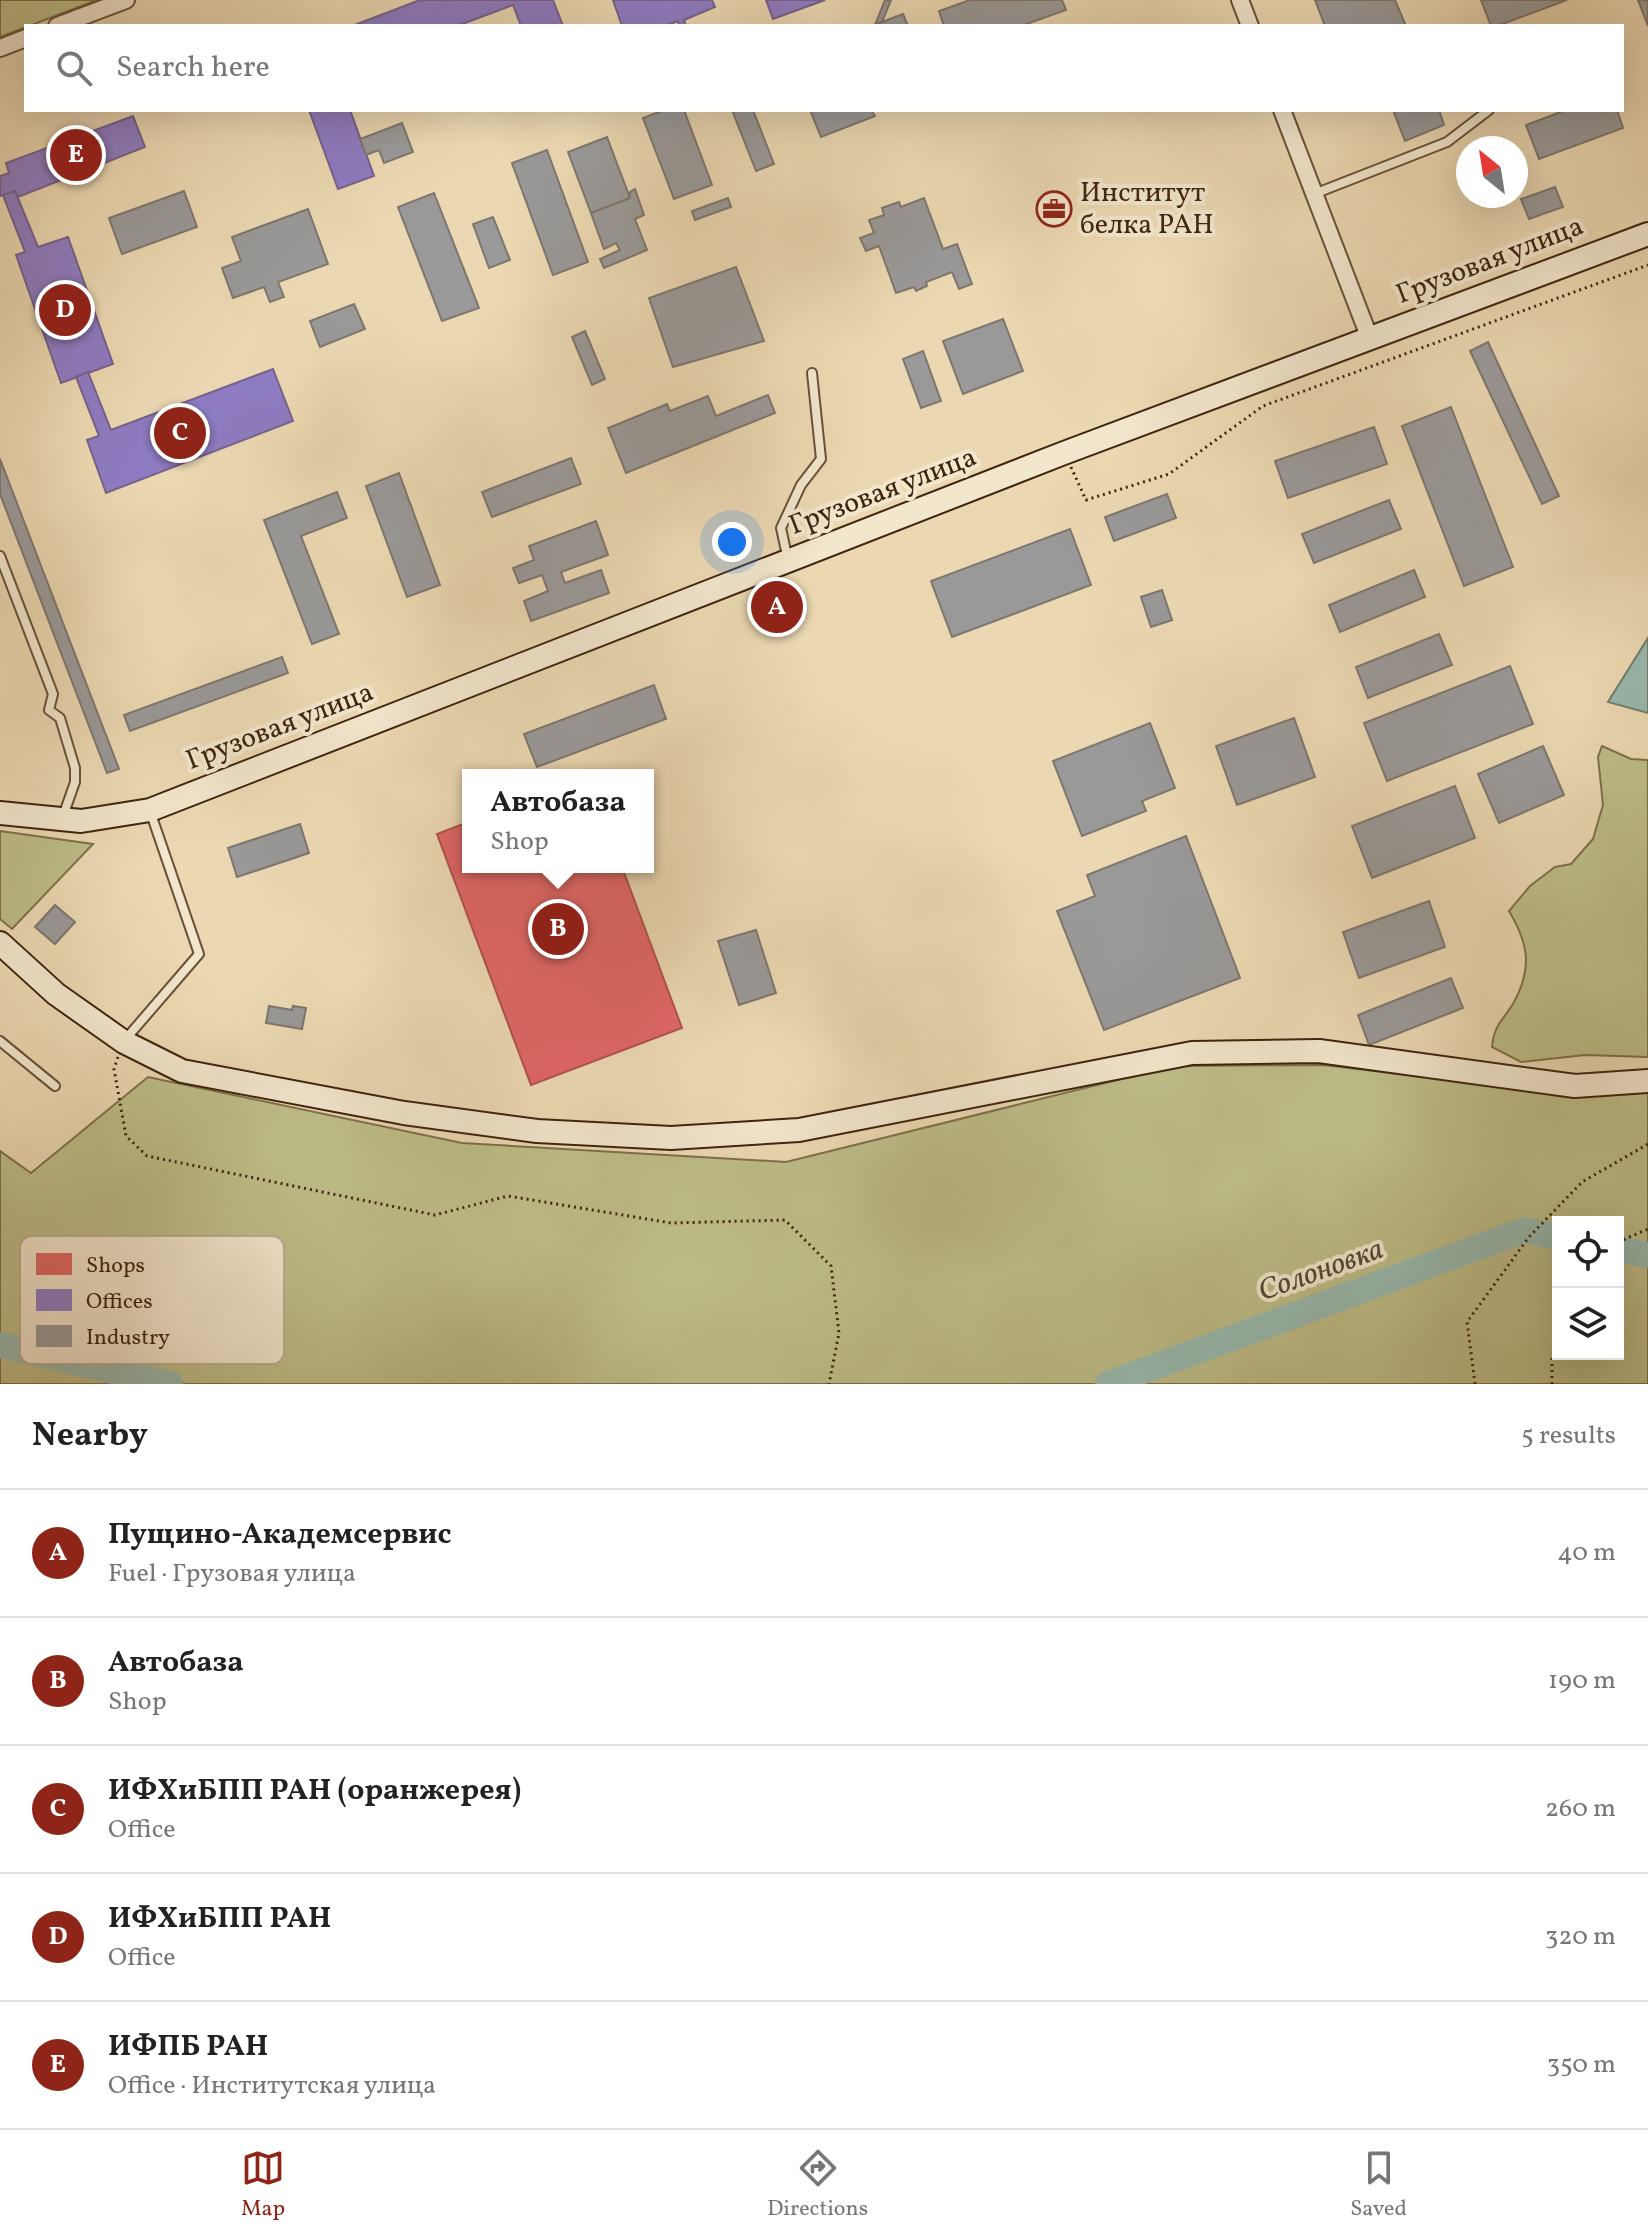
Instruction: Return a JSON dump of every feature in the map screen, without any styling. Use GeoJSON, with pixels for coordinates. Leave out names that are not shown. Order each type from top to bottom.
{"type":"FeatureCollection","features":[{"type":"Feature","properties":{"kind":"street"},"geometry":{"type":"LineString","coordinates":[[62,24],[126,0]]}},
{"type":"Feature","properties":{"kind":"street"},"geometry":{"type":"LineString","coordinates":[[1240,0],[1249,24]]}},
{"type":"Feature","properties":{"kind":"street"},"geometry":{"type":"LineString","coordinates":[[0,48],[24,39]]}},
{"type":"Feature","properties":{"kind":"street"},"geometry":{"type":"LineString","coordinates":[[1283,112],[1370,339]]}},
{"type":"Feature","properties":{"kind":"street","name":"Грузовая улица"},"geometry":{"type":"LineString","coordinates":[[0,813],[81,821],[150,810],[1064,453],[1648,234]]}},
{"type":"Feature","properties":{"kind":"street"},"geometry":{"type":"LineString","coordinates":[[0,943],[56,994],[124,1042],[182,1071],[404,1113],[537,1131],[671,1138],[799,1130],[1192,1053],[1319,1051],[1575,1086],[1648,1081]]}},
{"type":"Feature","properties":{"kind":"lane"},"geometry":{"type":"LineString","coordinates":[[1314,194],[1447,142],[1486,112]]}},
{"type":"Feature","properties":{"kind":"lane"},"geometry":{"type":"LineString","coordinates":[[789,561],[781,528],[801,485],[821,459],[812,373]]}},
{"type":"Feature","properties":{"kind":"lane"},"geometry":{"type":"LineString","coordinates":[[0,556],[53,694],[49,710],[60,718],[75,768],[75,782],[62,819]]}},
{"type":"Feature","properties":{"kind":"lane"},"geometry":{"type":"LineString","coordinates":[[124,1042],[199,954],[150,810]]}},
{"type":"Feature","properties":{"kind":"lane"},"geometry":{"type":"LineString","coordinates":[[0,1041],[55,1086]]}},
{"type":"Feature","properties":{"kind":"path"},"geometry":{"type":"LineString","coordinates":[[1064,453],[1086,500],[1169,474],[1263,406],[1648,265]]}},
{"type":"Feature","properties":{"kind":"path"},"geometry":{"type":"LineString","coordinates":[[124,1042],[114,1069],[126,1136],[147,1156],[435,1215],[508,1196],[671,1223],[785,1220],[831,1266],[839,1333],[829,1384]]}},
{"type":"Feature","properties":{"kind":"path"},"geometry":{"type":"LineString","coordinates":[[1475,1384],[1467,1322],[1529,1237],[1582,1182],[1648,1144]]}},
{"type":"Feature","properties":{"kind":"path"},"geometry":{"type":"LineString","coordinates":[[1624,1239],[1648,1229]]}},
{"type":"Feature","properties":{"kind":"path"},"geometry":{"type":"LineString","coordinates":[[1552,1360],[1552,1384]]}},
{"type":"Feature","properties":{"kind":"green space"},"geometry":{"type":"Polygon","coordinates":[[[0,0],[97,0],[34,24],[24,24],[24,28],[0,37],[0,0]]]}},
{"type":"Feature","properties":{"kind":"green space"},"geometry":{"type":"Polygon","coordinates":[[[1602,746],[1631,759],[1648,760],[1648,1057],[1585,1055],[1521,1062],[1492,1047],[1497,1028],[1520,989],[1526,966],[1524,945],[1509,911],[1530,886],[1555,867],[1571,864],[1593,839],[1603,805],[1598,757],[1602,746]]]}},
{"type":"Feature","properties":{"kind":"green space"},"geometry":{"type":"Polygon","coordinates":[[[0,831],[93,844],[12,929],[0,919],[0,831]]]}},
{"type":"Feature","properties":{"kind":"green space"},"geometry":{"type":"Polygon","coordinates":[[[1323,1065],[1574,1094],[1648,1091],[1648,1384],[0,1384],[0,1151],[31,1173],[148,1077],[462,1143],[786,1162],[1174,1066],[1323,1065]]]}},
{"type":"Feature","properties":{"kind":"water"},"geometry":{"type":"Polygon","coordinates":[[[1648,638],[1648,713],[1608,702],[1648,638]]]}},
{"type":"Feature","properties":{"kind":"building: Shops"},"geometry":{"type":"Polygon","coordinates":[[[462,824],[462,873],[624,873],[682,1028],[531,1085],[437,834],[462,824]]]}},
{"type":"Feature","properties":{"kind":"building: Offices"},"geometry":{"type":"Polygon","coordinates":[[[420,0],[553,0],[562,24],[520,24],[513,5],[462,24],[357,24],[420,0]]]}},
{"type":"Feature","properties":{"kind":"building: Offices"},"geometry":{"type":"Polygon","coordinates":[[[613,0],[712,0],[715,7],[684,20],[685,24],[679,24],[678,21],[670,24],[621,24],[613,0]]]}},
{"type":"Feature","properties":{"kind":"building: Offices"},"geometry":{"type":"Polygon","coordinates":[[[766,0],[825,0],[773,19],[766,0]]]}},
{"type":"Feature","properties":{"kind":"building: Offices"},"geometry":{"type":"Polygon","coordinates":[[[310,112],[351,112],[374,176],[338,189],[310,112]]]}},
{"type":"Feature","properties":{"kind":"building: Offices"},"geometry":{"type":"Polygon","coordinates":[[[133,116],[145,147],[18,197],[15,191],[0,196],[0,176],[9,173],[6,163],[133,116]]]}},
{"type":"Feature","properties":{"kind":"building: Offices"},"geometry":{"type":"Polygon","coordinates":[[[15,191],[38,247],[68,237],[113,364],[61,383],[16,255],[25,252],[3,195],[15,191]]]}},
{"type":"Feature","properties":{"kind":"building: Offices"},"geometry":{"type":"Polygon","coordinates":[[[273,369],[293,421],[106,493],[87,440],[99,436],[76,377],[88,372],[111,430],[273,369]]]}},
{"type":"Feature","properties":{"kind":"building: Industry"},"geometry":{"type":"Polygon","coordinates":[[[885,0],[891,0],[882,22],[875,24],[885,0]]]}},
{"type":"Feature","properties":{"kind":"building: Industry"},"geometry":{"type":"Polygon","coordinates":[[[970,0],[1062,0],[1066,10],[1027,24],[943,24],[939,11],[970,0]]]}},
{"type":"Feature","properties":{"kind":"building: Industry"},"geometry":{"type":"Polygon","coordinates":[[[1315,0],[1395,0],[1405,24],[1324,24],[1315,0]]]}},
{"type":"Feature","properties":{"kind":"building: Industry"},"geometry":{"type":"Polygon","coordinates":[[[1481,0],[1567,0],[1502,24],[1490,24],[1481,0]]]}},
{"type":"Feature","properties":{"kind":"building: Industry"},"geometry":{"type":"Polygon","coordinates":[[[1638,0],[1648,0],[1648,26],[1638,0]]]}},
{"type":"Feature","properties":{"kind":"building: Industry"},"geometry":{"type":"Polygon","coordinates":[[[903,14],[907,24],[877,24],[903,14]]]}},
{"type":"Feature","properties":{"kind":"building: Industry"},"geometry":{"type":"Polygon","coordinates":[[[659,112],[685,112],[712,185],[674,199],[643,118],[659,112]]]}},
{"type":"Feature","properties":{"kind":"building: Industry"},"geometry":{"type":"Polygon","coordinates":[[[733,112],[754,112],[774,164],[756,171],[733,112]]]}},
{"type":"Feature","properties":{"kind":"building: Industry"},"geometry":{"type":"Polygon","coordinates":[[[811,112],[873,112],[875,116],[821,137],[811,112]]]}},
{"type":"Feature","properties":{"kind":"building: Industry"},"geometry":{"type":"Polygon","coordinates":[[[1394,112],[1440,112],[1444,125],[1405,141],[1394,112]]]}},
{"type":"Feature","properties":{"kind":"building: Industry"},"geometry":{"type":"Polygon","coordinates":[[[1561,112],[1618,112],[1623,128],[1539,159],[1526,125],[1561,112]]]}},
{"type":"Feature","properties":{"kind":"building: Industry"},"geometry":{"type":"Polygon","coordinates":[[[402,123],[413,152],[384,163],[379,150],[366,155],[360,139],[402,123]]]}},
{"type":"Feature","properties":{"kind":"building: Industry"},"geometry":{"type":"Polygon","coordinates":[[[607,137],[630,198],[591,213],[568,152],[607,137]]]}},
{"type":"Feature","properties":{"kind":"building: Industry"},"geometry":{"type":"Polygon","coordinates":[[[547,150],[588,262],[553,275],[512,163],[547,150]]]}},
{"type":"Feature","properties":{"kind":"building: Industry"},"geometry":{"type":"Polygon","coordinates":[[[1555,187],[1563,207],[1529,219],[1525,208],[1528,208],[1528,197],[1555,187]]]}},
{"type":"Feature","properties":{"kind":"building: Industry"},"geometry":{"type":"Polygon","coordinates":[[[635,189],[644,215],[635,219],[647,250],[604,268],[600,259],[620,250],[616,243],[604,249],[591,213],[630,198],[630,192],[635,189]]]}},
{"type":"Feature","properties":{"kind":"building: Industry"},"geometry":{"type":"Polygon","coordinates":[[[184,191],[197,227],[122,254],[109,218],[184,191]]]}},
{"type":"Feature","properties":{"kind":"building: Industry"},"geometry":{"type":"Polygon","coordinates":[[[434,193],[479,308],[442,321],[398,207],[434,193]]]}},
{"type":"Feature","properties":{"kind":"building: Industry"},"geometry":{"type":"Polygon","coordinates":[[[728,198],[731,207],[695,220],[692,211],[728,198]]]}},
{"type":"Feature","properties":{"kind":"building: Industry"},"geometry":{"type":"Polygon","coordinates":[[[924,198],[943,249],[957,244],[972,284],[959,289],[952,272],[926,282],[927,286],[916,291],[914,287],[896,293],[879,246],[866,251],[860,238],[874,233],[869,220],[884,215],[882,208],[899,202],[901,207],[924,198]]]}},
{"type":"Feature","properties":{"kind":"building: Industry"},"geometry":{"type":"Polygon","coordinates":[[[308,209],[328,264],[278,282],[284,297],[270,302],[264,287],[233,298],[222,268],[241,261],[232,237],[308,209]]]}},
{"type":"Feature","properties":{"kind":"building: Industry"},"geometry":{"type":"Polygon","coordinates":[[[493,217],[510,260],[489,268],[473,224],[493,217]]]}},
{"type":"Feature","properties":{"kind":"building: Industry"},"geometry":{"type":"Polygon","coordinates":[[[736,267],[764,341],[673,367],[649,298],[736,267]]]}},
{"type":"Feature","properties":{"kind":"building: Industry"},"geometry":{"type":"Polygon","coordinates":[[[354,304],[365,329],[320,347],[310,321],[354,304]]]}},
{"type":"Feature","properties":{"kind":"building: Industry"},"geometry":{"type":"Polygon","coordinates":[[[1003,319],[1023,371],[963,394],[943,341],[1003,319]]]}},
{"type":"Feature","properties":{"kind":"building: Industry"},"geometry":{"type":"Polygon","coordinates":[[[585,331],[605,379],[592,385],[572,337],[585,331]]]}},
{"type":"Feature","properties":{"kind":"building: Industry"},"geometry":{"type":"Polygon","coordinates":[[[1488,342],[1559,496],[1542,504],[1470,351],[1488,342]]]}},
{"type":"Feature","properties":{"kind":"building: Industry"},"geometry":{"type":"Polygon","coordinates":[[[923,351],[941,401],[921,408],[903,359],[923,351]]]}},
{"type":"Feature","properties":{"kind":"building: Industry"},"geometry":{"type":"Polygon","coordinates":[[[768,395],[775,413],[626,473],[608,428],[667,404],[670,411],[708,396],[716,416],[768,395]]]}},
{"type":"Feature","properties":{"kind":"building: Industry"},"geometry":{"type":"Polygon","coordinates":[[[1451,407],[1513,567],[1464,586],[1402,426],[1451,407]]]}},
{"type":"Feature","properties":{"kind":"building: Industry"},"geometry":{"type":"Polygon","coordinates":[[[1374,427],[1387,464],[1288,498],[1275,461],[1374,427]]]}},
{"type":"Feature","properties":{"kind":"building: Industry"},"geometry":{"type":"Polygon","coordinates":[[[571,458],[581,484],[492,517],[482,492],[571,458]]]}},
{"type":"Feature","properties":{"kind":"building: Industry"},"geometry":{"type":"Polygon","coordinates":[[[0,459],[119,769],[107,773],[0,494],[0,459]]]}},
{"type":"Feature","properties":{"kind":"building: Industry"},"geometry":{"type":"Polygon","coordinates":[[[399,473],[440,585],[407,597],[366,486],[399,473]]]}},
{"type":"Feature","properties":{"kind":"building: Industry"},"geometry":{"type":"Polygon","coordinates":[[[337,492],[347,518],[301,536],[339,634],[312,644],[264,520],[337,492]]]}},
{"type":"Feature","properties":{"kind":"building: Industry"},"geometry":{"type":"Polygon","coordinates":[[[1167,494],[1176,518],[1114,541],[1105,517],[1167,494]]]}},
{"type":"Feature","properties":{"kind":"building: Industry"},"geometry":{"type":"Polygon","coordinates":[[[1389,500],[1401,529],[1314,563],[1302,534],[1389,500]]]}},
{"type":"Feature","properties":{"kind":"building: Industry"},"geometry":{"type":"Polygon","coordinates":[[[596,521],[608,555],[561,572],[565,583],[601,570],[609,593],[531,621],[524,601],[548,591],[542,575],[519,583],[513,568],[534,560],[529,546],[596,521]]]}},
{"type":"Feature","properties":{"kind":"building: Industry"},"geometry":{"type":"Polygon","coordinates":[[[1070,529],[1091,585],[952,637],[931,581],[1070,529]]]}},
{"type":"Feature","properties":{"kind":"building: Industry"},"geometry":{"type":"Polygon","coordinates":[[[1414,570],[1425,597],[1340,632],[1329,605],[1414,570]]]}},
{"type":"Feature","properties":{"kind":"building: Industry"},"geometry":{"type":"Polygon","coordinates":[[[1162,590],[1172,620],[1151,627],[1141,597],[1162,590]]]}},
{"type":"Feature","properties":{"kind":"building: Industry"},"geometry":{"type":"Polygon","coordinates":[[[1439,634],[1452,665],[1368,698],[1356,667],[1439,634]]]}},
{"type":"Feature","properties":{"kind":"building: Industry"},"geometry":{"type":"Polygon","coordinates":[[[282,657],[288,673],[130,731],[124,715],[282,657]]]}},
{"type":"Feature","properties":{"kind":"building: Industry"},"geometry":{"type":"Polygon","coordinates":[[[1510,666],[1533,724],[1387,781],[1364,723],[1510,666]]]}},
{"type":"Feature","properties":{"kind":"building: Industry"},"geometry":{"type":"Polygon","coordinates":[[[654,685],[666,719],[537,767],[524,734],[654,685]]]}},
{"type":"Feature","properties":{"kind":"building: Industry"},"geometry":{"type":"Polygon","coordinates":[[[1294,718],[1315,777],[1237,805],[1216,746],[1294,718]]]}},
{"type":"Feature","properties":{"kind":"building: Industry"},"geometry":{"type":"Polygon","coordinates":[[[1150,723],[1175,788],[1142,801],[1146,811],[1082,836],[1053,761],[1150,723]]]}},
{"type":"Feature","properties":{"kind":"building: Industry"},"geometry":{"type":"Polygon","coordinates":[[[1543,746],[1564,795],[1499,823],[1478,774],[1543,746]]]}},
{"type":"Feature","properties":{"kind":"building: Industry"},"geometry":{"type":"Polygon","coordinates":[[[1455,786],[1475,838],[1372,878],[1352,826],[1455,786]]]}},
{"type":"Feature","properties":{"kind":"building: Industry"},"geometry":{"type":"Polygon","coordinates":[[[300,824],[309,853],[237,877],[228,848],[300,824]]]}},
{"type":"Feature","properties":{"kind":"building: Industry"},"geometry":{"type":"Polygon","coordinates":[[[1186,836],[1240,978],[1104,1030],[1057,911],[1095,896],[1087,875],[1186,836]]]}},
{"type":"Feature","properties":{"kind":"building: Industry"},"geometry":{"type":"Polygon","coordinates":[[[1429,901],[1445,947],[1359,978],[1343,932],[1429,901]]]}},
{"type":"Feature","properties":{"kind":"building: Industry"},"geometry":{"type":"Polygon","coordinates":[[[55,905],[75,922],[55,944],[35,927],[55,905]]]}},
{"type":"Feature","properties":{"kind":"building: Industry"},"geometry":{"type":"Polygon","coordinates":[[[756,930],[776,993],[739,1005],[718,941],[756,930]]]}},
{"type":"Feature","properties":{"kind":"building: Industry"},"geometry":{"type":"Polygon","coordinates":[[[1451,978],[1463,1008],[1369,1045],[1358,1015],[1451,978]]]}},
{"type":"Feature","properties":{"kind":"building: Industry"},"geometry":{"type":"Polygon","coordinates":[[[269,1006],[292,1010],[293,1006],[306,1008],[302,1029],[266,1023],[269,1006]]]}},
{"type":"Feature","properties":{"kind":"waterway","name":"Солоновка"},"geometry":{"type":"LineString","coordinates":[[1108,1384],[1525,1230],[1552,1236]]}},
{"type":"Feature","properties":{"kind":"waterway","name":"Солоновка"},"geometry":{"type":"LineString","coordinates":[[1624,1250],[1648,1255]]}},
{"type":"Feature","properties":{"kind":"waterway","name":"Солоновка"},"geometry":{"type":"LineString","coordinates":[[0,1345],[20,1350]]}},
{"type":"Feature","properties":{"kind":"waterway","name":"Солоновка"},"geometry":{"type":"LineString","coordinates":[[83,1364],[170,1384]]}},
{"type":"Feature","properties":{"kind":"place","name":"ИФПБ РАН"},"geometry":{"type":"Point","coordinates":[76,155]}},
{"type":"Feature","properties":{"kind":"place","name":"Институт белка РАН"},"geometry":{"type":"Point","coordinates":[1054,209]}},
{"type":"Feature","properties":{"kind":"place","name":"ИФХиБПП РАН"},"geometry":{"type":"Point","coordinates":[65,310]}},
{"type":"Feature","properties":{"kind":"place","name":"ИФХиБПП РАН (оранжерея)"},"geometry":{"type":"Point","coordinates":[180,433]}},
{"type":"Feature","properties":{"kind":"place","name":"Пущино-Академсервис"},"geometry":{"type":"Point","coordinates":[777,607]}},
{"type":"Feature","properties":{"kind":"place","name":"Автобаза"},"geometry":{"type":"Point","coordinates":[558,929]}}]}
